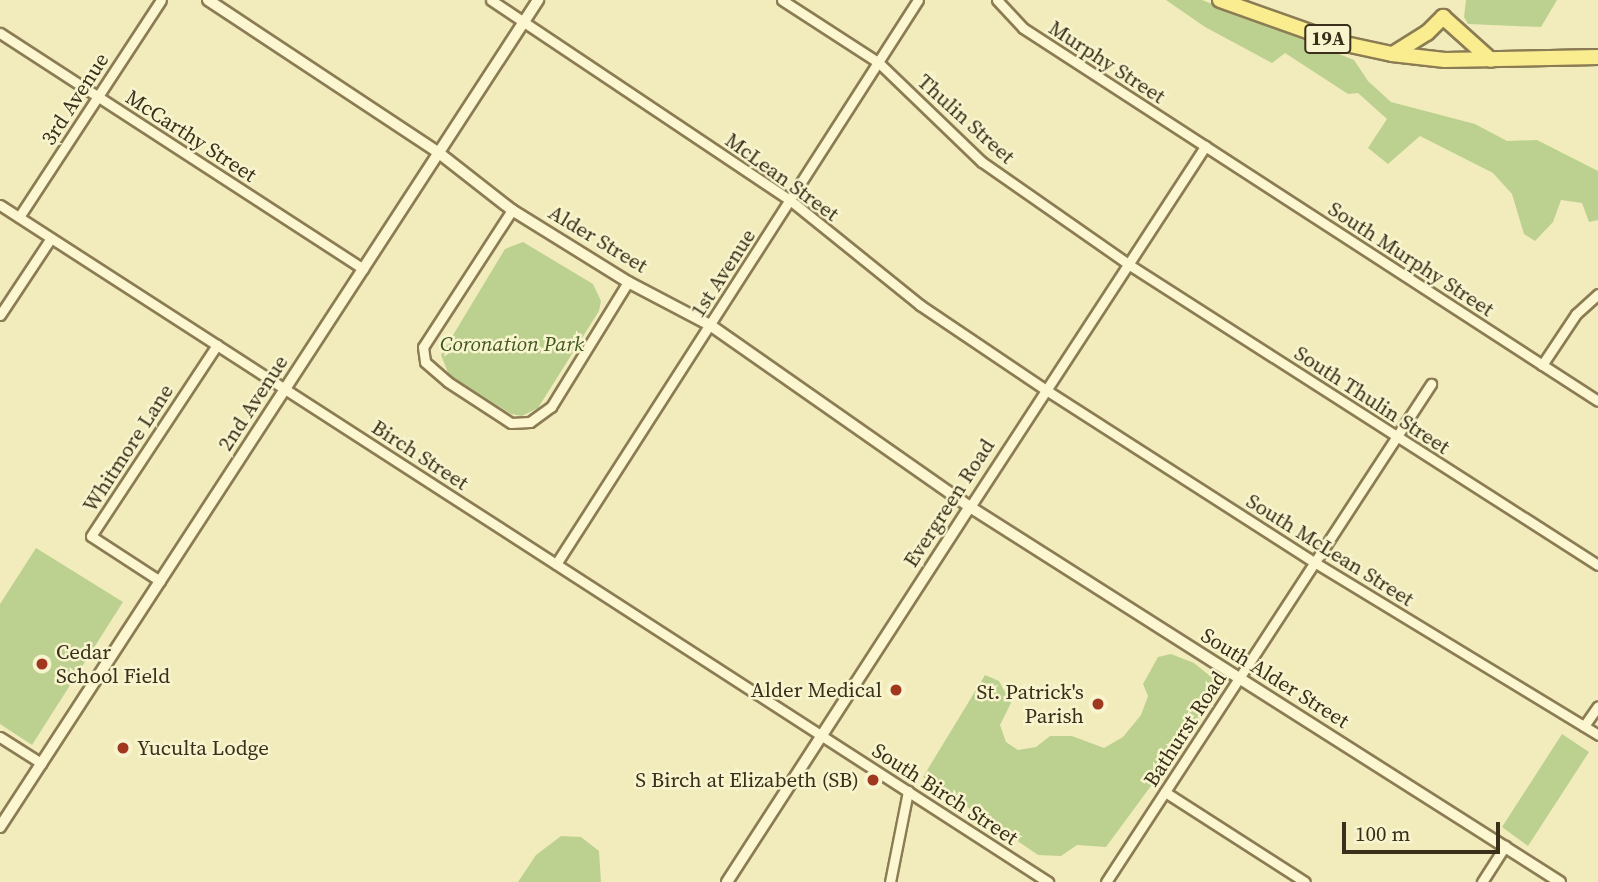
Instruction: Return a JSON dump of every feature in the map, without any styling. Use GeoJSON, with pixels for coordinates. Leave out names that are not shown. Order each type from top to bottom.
{"type":"FeatureCollection","features":[{"type":"Feature","properties":{"kind":"main road","name":"19A"},"geometry":{"type":"LineString","coordinates":[[1220,0],[1266,19],[1392,54],[1491,60],[1598,57]]}},
{"type":"Feature","properties":{"kind":"main road"},"geometry":{"type":"LineString","coordinates":[[1392,54],[1427,33],[1443,16],[1491,60]]}},
{"type":"Feature","properties":{"kind":"street","name":"3rd Avenue"},"geometry":{"type":"LineString","coordinates":[[19,218],[161,0]]}},
{"type":"Feature","properties":{"kind":"street","name":"Alder Street"},"geometry":{"type":"LineString","coordinates":[[208,0],[439,153],[512,210],[628,282],[710,325],[970,507]]}},
{"type":"Feature","properties":{"kind":"street","name":"McLean Street"},"geometry":{"type":"LineString","coordinates":[[491,0],[790,200],[920,305],[1046,390]]}},
{"type":"Feature","properties":{"kind":"street","name":"2nd Avenue"},"geometry":{"type":"LineString","coordinates":[[0,827],[538,0]]}},
{"type":"Feature","properties":{"kind":"street","name":"Thulin Street"},"geometry":{"type":"LineString","coordinates":[[782,0],[878,62],[982,162],[1128,264]]}},
{"type":"Feature","properties":{"kind":"street","name":"1st Avenue"},"geometry":{"type":"LineString","coordinates":[[556,564],[918,0]]}},
{"type":"Feature","properties":{"kind":"street","name":"Murphy Street"},"geometry":{"type":"LineString","coordinates":[[997,0],[1023,28],[1205,146]]}},
{"type":"Feature","properties":{"kind":"street","name":"McCarthy Street"},"geometry":{"type":"LineString","coordinates":[[0,33],[363,269]]}},
{"type":"Feature","properties":{"kind":"street","name":"Evergreen Road"},"geometry":{"type":"LineString","coordinates":[[727,882],[1205,146]]}},
{"type":"Feature","properties":{"kind":"street","name":"South Murphy Street"},"geometry":{"type":"LineString","coordinates":[[1205,146],[1598,401]]}},
{"type":"Feature","properties":{"kind":"street","name":"Birch Street"},"geometry":{"type":"LineString","coordinates":[[0,205],[822,736]]}},
{"type":"Feature","properties":{"kind":"street"},"geometry":{"type":"LineString","coordinates":[[512,210],[423,346],[425,362],[448,382],[511,423],[530,422],[551,407],[628,282]]}},
{"type":"Feature","properties":{"kind":"street"},"geometry":{"type":"LineString","coordinates":[[0,315],[51,238]]}},
{"type":"Feature","properties":{"kind":"street","name":"South Thulin Street"},"geometry":{"type":"LineString","coordinates":[[1128,264],[1598,565]]}},
{"type":"Feature","properties":{"kind":"street"},"geometry":{"type":"LineString","coordinates":[[1542,365],[1576,314],[1598,294]]}},
{"type":"Feature","properties":{"kind":"street","name":"Whitmore Lane"},"geometry":{"type":"LineString","coordinates":[[160,580],[91,536],[217,345]]}},
{"type":"Feature","properties":{"kind":"street","name":"Bathurst Road"},"geometry":{"type":"LineString","coordinates":[[1106,882],[1431,384]]}},
{"type":"Feature","properties":{"kind":"street","name":"South McLean Street"},"geometry":{"type":"LineString","coordinates":[[1046,390],[1314,562],[1598,735]]}},
{"type":"Feature","properties":{"kind":"street","name":"South Alder Street"},"geometry":{"type":"LineString","coordinates":[[970,507],[1560,882]]}},
{"type":"Feature","properties":{"kind":"street"},"geometry":{"type":"LineString","coordinates":[[1584,726],[1598,706]]}},
{"type":"Feature","properties":{"kind":"street","name":"South Birch Street"},"geometry":{"type":"LineString","coordinates":[[822,736],[1048,882]]}},
{"type":"Feature","properties":{"kind":"street"},"geometry":{"type":"LineString","coordinates":[[0,737],[41,763]]}},
{"type":"Feature","properties":{"kind":"street"},"geometry":{"type":"LineString","coordinates":[[890,882],[908,792]]}},
{"type":"Feature","properties":{"kind":"street"},"geometry":{"type":"LineString","coordinates":[[1165,792],[1305,882]]}},
{"type":"Feature","properties":{"kind":"street"},"geometry":{"type":"LineString","coordinates":[[1482,882],[1505,846]]}},
{"type":"Feature","properties":{"kind":"green space"},"geometry":{"type":"Polygon","coordinates":[[[1166,0],[1202,0],[1354,60],[1368,81],[1391,102],[1475,124],[1507,141],[1537,140],[1598,171],[1598,220],[1589,222],[1582,203],[1561,200],[1553,222],[1535,241],[1524,234],[1512,194],[1493,173],[1420,136],[1388,164],[1368,148],[1387,119],[1358,93],[1348,94],[1285,53],[1272,63],[1205,27],[1166,0]]]}},
{"type":"Feature","properties":{"kind":"green space"},"geometry":{"type":"Polygon","coordinates":[[[1466,0],[1557,0],[1541,27],[1468,24],[1464,17],[1466,0]]]}},
{"type":"Feature","properties":{"kind":"green space","name":"Coronation Park"},"geometry":{"type":"Polygon","coordinates":[[[523,242],[593,284],[601,301],[599,311],[538,408],[522,416],[511,414],[449,375],[441,355],[505,249],[523,242]]]}},
{"type":"Feature","properties":{"kind":"green space","name":"Cedar School Field"},"geometry":{"type":"Polygon","coordinates":[[[36,548],[123,602],[32,745],[0,724],[0,604],[36,548]]]}},
{"type":"Feature","properties":{"kind":"green space"},"geometry":{"type":"Polygon","coordinates":[[[1171,654],[1194,663],[1215,680],[1218,688],[1212,703],[1106,847],[1077,845],[1061,856],[1038,855],[923,777],[985,675],[999,681],[1011,703],[1000,725],[1006,742],[1018,750],[1036,747],[1050,736],[1072,736],[1104,748],[1123,737],[1141,715],[1148,696],[1143,684],[1158,657],[1171,654]]]}},
{"type":"Feature","properties":{"kind":"green space"},"geometry":{"type":"Polygon","coordinates":[[[1562,734],[1589,752],[1528,846],[1502,827],[1562,734]]]}},
{"type":"Feature","properties":{"kind":"green space"},"geometry":{"type":"Polygon","coordinates":[[[561,836],[581,837],[599,851],[601,882],[518,882],[536,855],[561,836]]]}},
{"type":"Feature","properties":{"kind":"place","name":"Cedar School Field"},"geometry":{"type":"Point","coordinates":[42,664]}},
{"type":"Feature","properties":{"kind":"place","name":"Alder Medical"},"geometry":{"type":"Point","coordinates":[896,690]}},
{"type":"Feature","properties":{"kind":"place","name":"St. Patrick's Parish"},"geometry":{"type":"Point","coordinates":[1098,704]}},
{"type":"Feature","properties":{"kind":"place","name":"Yuculta Lodge"},"geometry":{"type":"Point","coordinates":[123,748]}},
{"type":"Feature","properties":{"kind":"place","name":"S Birch at Elizabeth (SB)"},"geometry":{"type":"Point","coordinates":[873,780]}}]}
